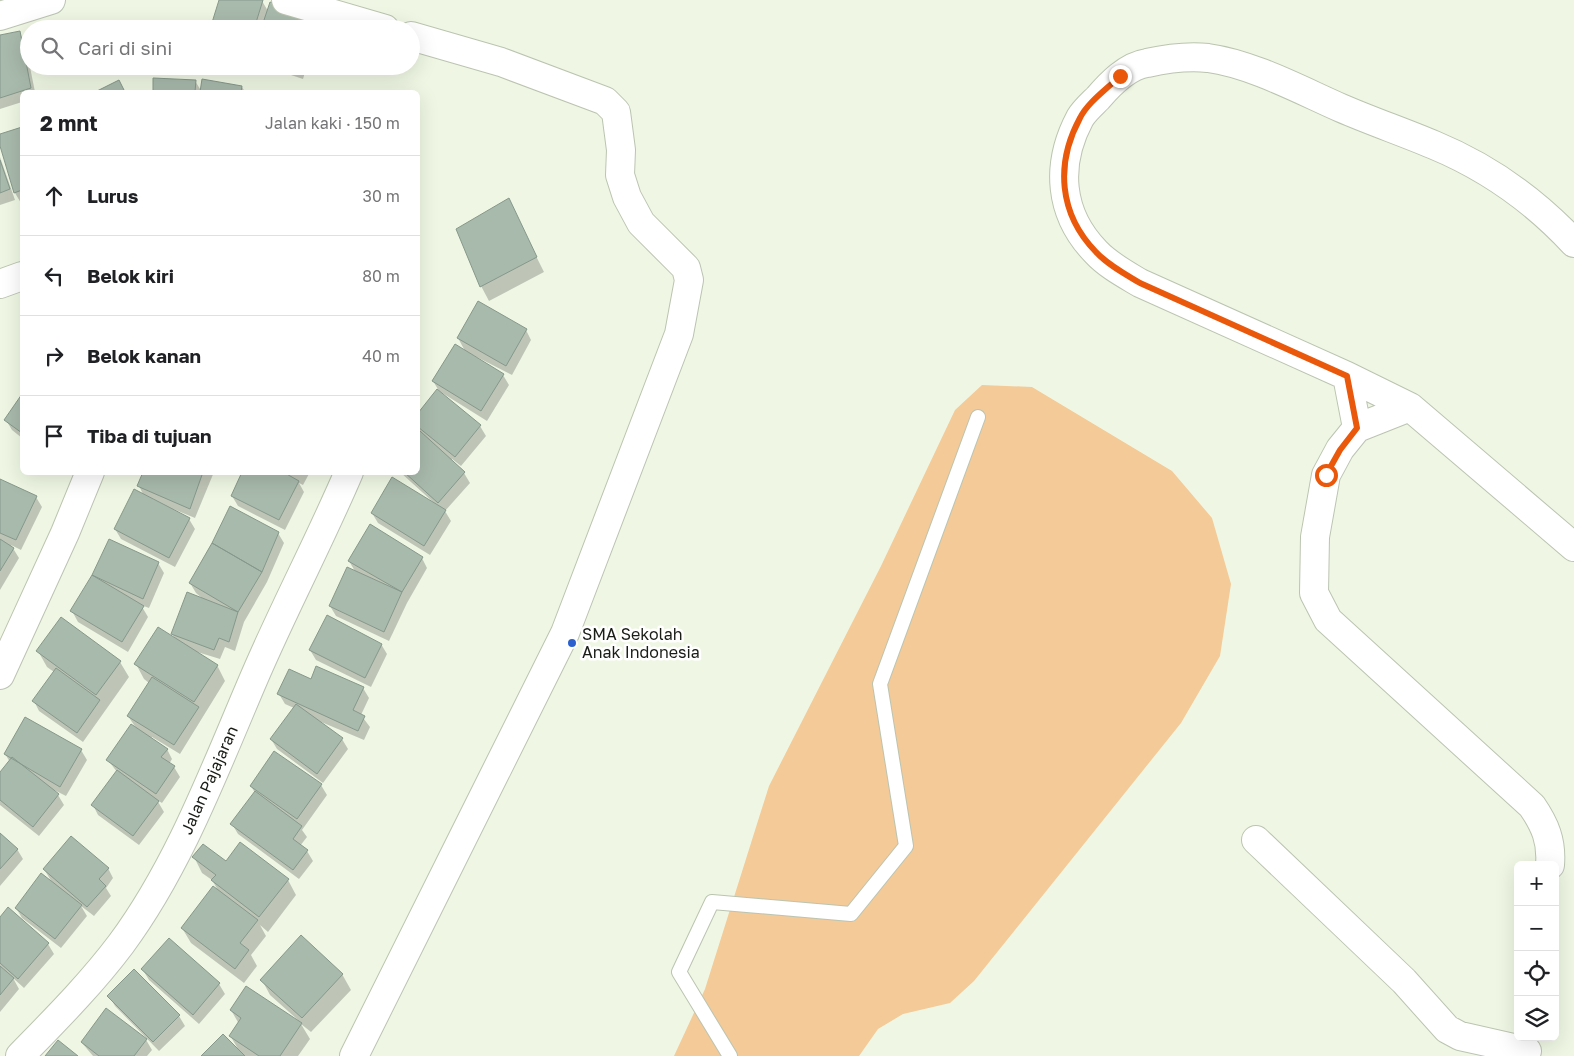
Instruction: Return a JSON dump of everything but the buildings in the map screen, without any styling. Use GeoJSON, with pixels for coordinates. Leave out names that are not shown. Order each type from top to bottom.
{"type":"FeatureCollection","features":[{"type":"Feature","properties":{"kind":"street"},"geometry":{"type":"LineString","coordinates":[[0,16],[51,0]]}},
{"type":"Feature","properties":{"kind":"street"},"geometry":{"type":"LineString","coordinates":[[286,0],[354,20]]}},
{"type":"Feature","properties":{"kind":"street"},"geometry":{"type":"LineString","coordinates":[[354,1056],[565,633],[679,334],[689,280],[686,268],[642,223],[627,197],[620,175],[621,150],[616,112],[605,101],[501,62],[420,39]]}},
{"type":"Feature","properties":{"kind":"street"},"geometry":{"type":"LineString","coordinates":[[1574,243],[1557,225],[1514,189],[1475,165],[1435,145],[1244,68],[1207,58],[1144,63],[1120,76],[1081,117],[1064,163],[1068,211],[1096,253],[1115,268],[1140,283],[1347,376],[1410,407],[1574,547]]}},
{"type":"Feature","properties":{"kind":"street"},"geometry":{"type":"LineString","coordinates":[[0,284],[20,277]]}},
{"type":"Feature","properties":{"kind":"street"},"geometry":{"type":"LineString","coordinates":[[1347,376],[1357,428]]}},
{"type":"Feature","properties":{"kind":"street"},"geometry":{"type":"LineString","coordinates":[[1410,407],[1357,428],[1340,450],[1326,475],[1315,537],[1314,593],[1328,620],[1532,806],[1544,824],[1549,840],[1550,861]]}},
{"type":"Feature","properties":{"kind":"street"},"geometry":{"type":"LineString","coordinates":[[0,674],[65,533],[89,475]]}},
{"type":"Feature","properties":{"kind":"street","name":"Jalan Pajajaran"},"geometry":{"type":"LineString","coordinates":[[20,1056],[70,1005],[120,945],[148,904],[203,795],[280,619],[348,475]]}},
{"type":"Feature","properties":{"kind":"street"},"geometry":{"type":"LineString","coordinates":[[1256,840],[1404,981],[1447,1029],[1460,1036],[1527,1048]]}},
{"type":"Feature","properties":{"kind":"lane"},"geometry":{"type":"LineString","coordinates":[[730,1056],[679,972],[712,902],[851,914],[906,846],[880,684],[978,417]]}},
{"type":"Feature","properties":{"kind":"shaded area"},"geometry":{"type":"Polygon","coordinates":[[[982,385],[1032,387],[1172,471],[1212,518],[1231,584],[1220,656],[1181,723],[974,981],[950,1003],[903,1014],[878,1029],[859,1056],[674,1056],[705,989],[769,786],[881,566],[955,410],[982,385]]]}},
{"type":"Feature","properties":{"kind":"place","name":"SMA Sekolah Anak Indonesia"},"geometry":{"type":"Point","coordinates":[572,643]}},
{"type":"Feature","properties":{"kind":"route"},"geometry":{"type":"LineString","coordinates":[[1120,76],[1081,117],[1071,140],[1064,163],[1068,211],[1096,253],[1115,268],[1140,283],[1347,376],[1357,428],[1340,450],[1326,475]]}}]}
